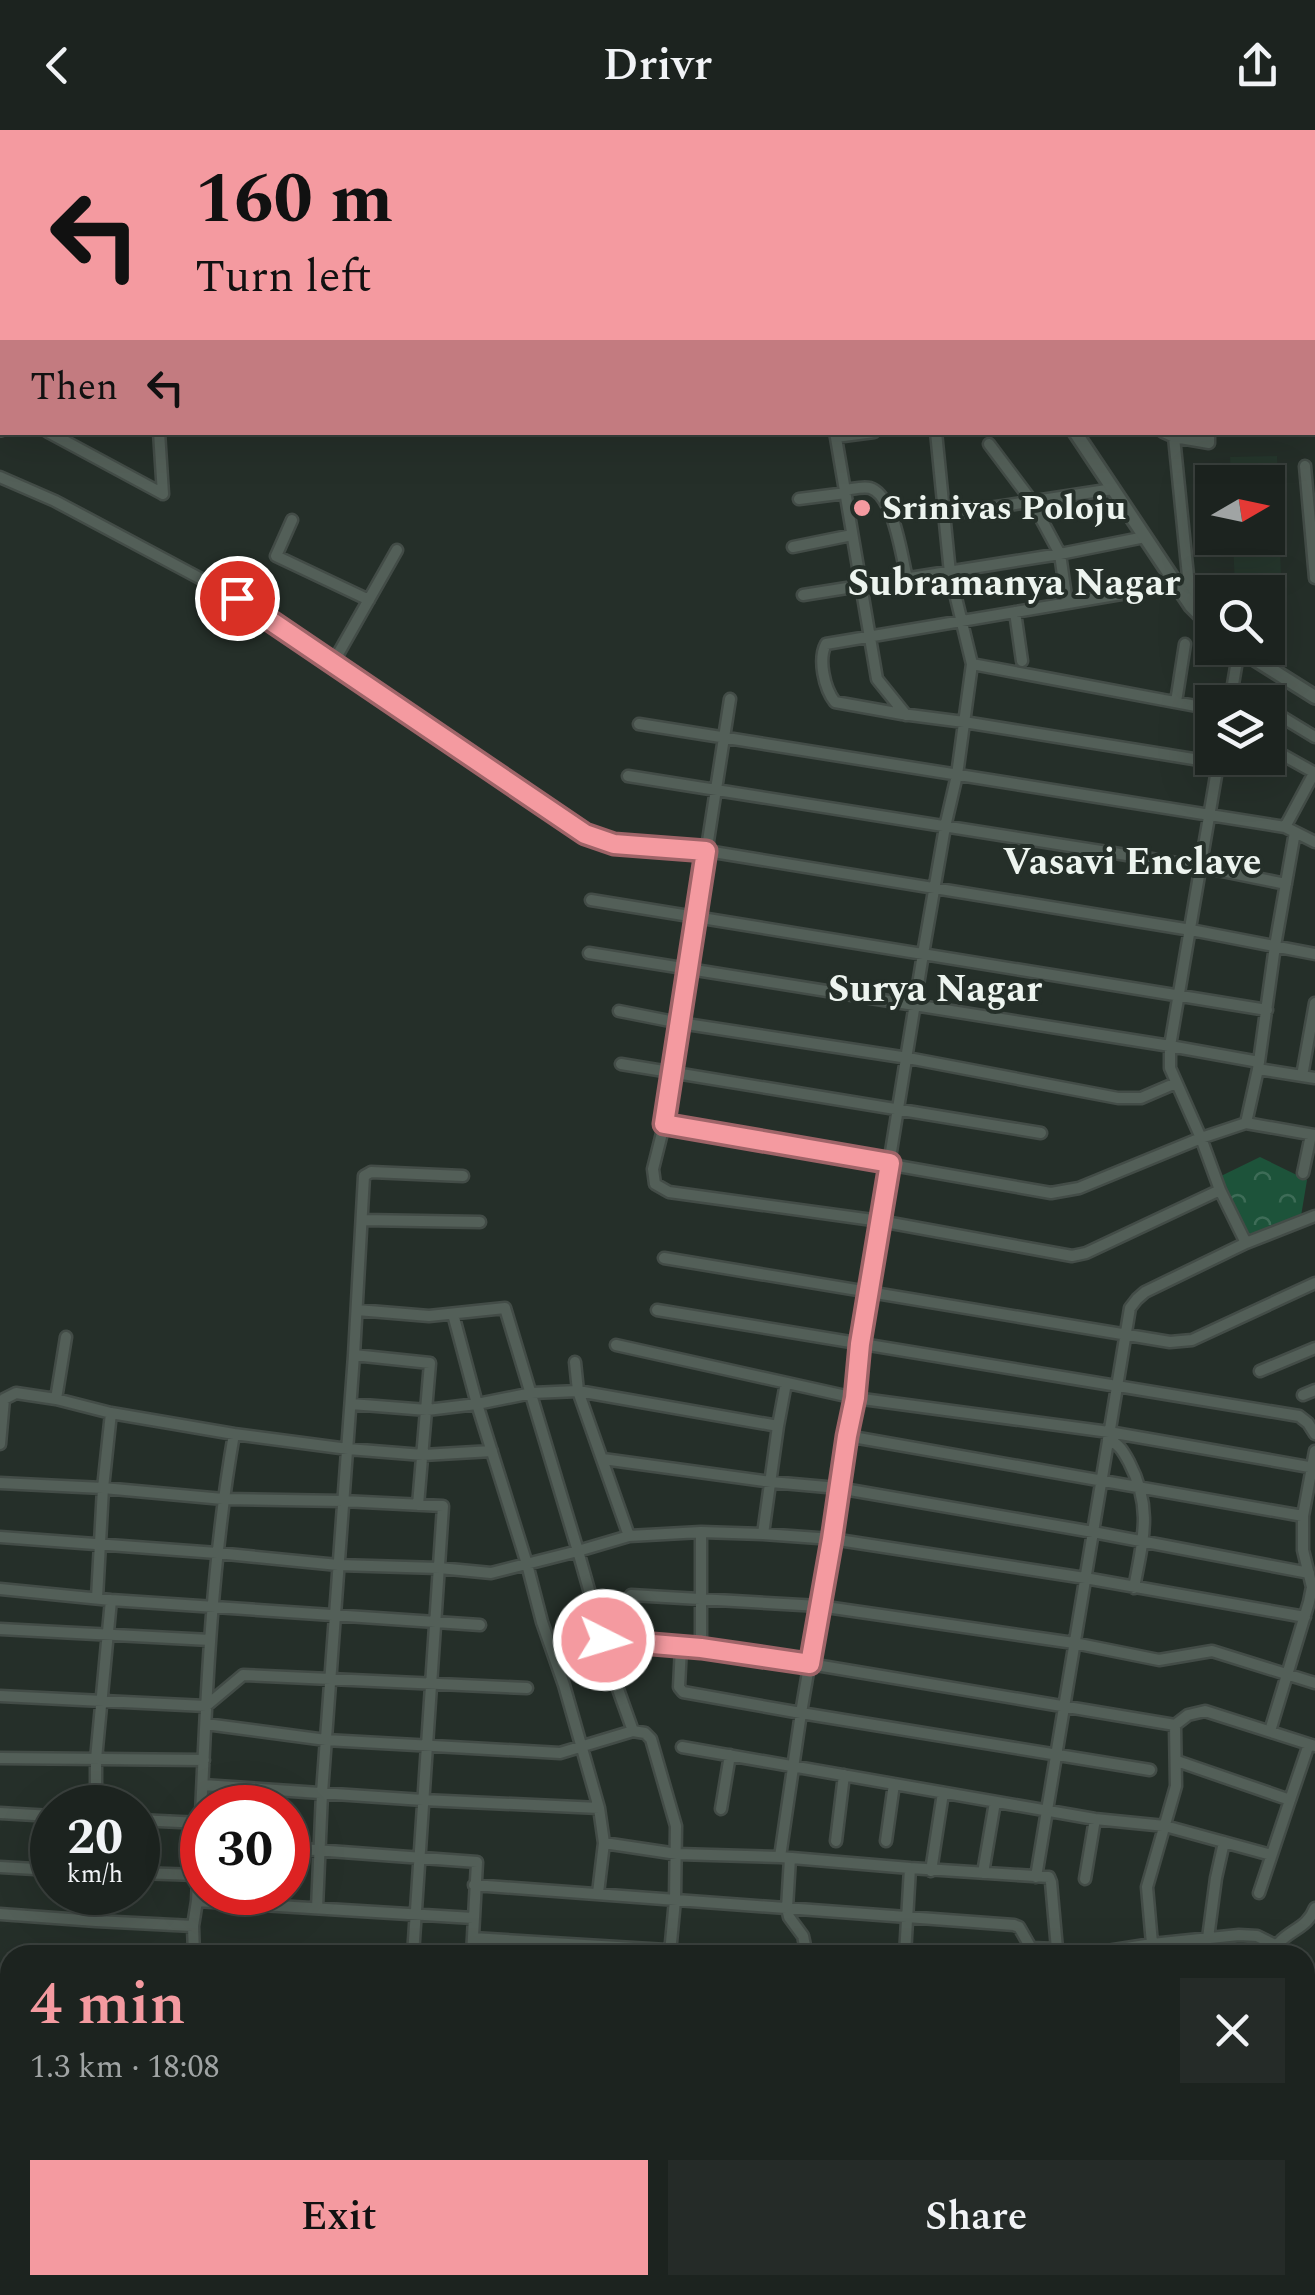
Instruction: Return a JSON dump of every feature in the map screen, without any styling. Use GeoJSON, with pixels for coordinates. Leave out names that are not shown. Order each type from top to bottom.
{"type":"FeatureCollection","features":[{"type":"Feature","properties":{"kind":"street"},"geometry":{"type":"LineString","coordinates":[[54,435],[164,494],[159,435]]}},
{"type":"Feature","properties":{"kind":"street"},"geometry":{"type":"LineString","coordinates":[[836,435],[877,679],[906,715]]}},
{"type":"Feature","properties":{"kind":"street"},"geometry":{"type":"LineString","coordinates":[[805,1945],[787,1908],[785,1858],[793,1766],[972,664],[950,573],[936,435]]}},
{"type":"Feature","properties":{"kind":"street"},"geometry":{"type":"LineString","coordinates":[[1077,435],[1195,610]]}},
{"type":"Feature","properties":{"kind":"street"},"geometry":{"type":"LineString","coordinates":[[1191,606],[1168,435],[1208,443],[1209,435]]}},
{"type":"Feature","properties":{"kind":"street"},"geometry":{"type":"LineString","coordinates":[[989,444],[1031,500],[1060,554],[1066,603]]}},
{"type":"Feature","properties":{"kind":"street"},"geometry":{"type":"LineString","coordinates":[[1305,466],[1315,578]]}},
{"type":"Feature","properties":{"kind":"street"},"geometry":{"type":"LineString","coordinates":[[0,478],[55,501],[237,598],[585,834],[614,844],[706,851],[1315,954]]}},
{"type":"Feature","properties":{"kind":"street"},"geometry":{"type":"LineString","coordinates":[[944,514],[1112,489]]}},
{"type":"Feature","properties":{"kind":"street"},"geometry":{"type":"LineString","coordinates":[[799,500],[874,490],[894,523],[907,579]]}},
{"type":"Feature","properties":{"kind":"street"},"geometry":{"type":"LineString","coordinates":[[292,520],[276,556],[369,600]]}},
{"type":"Feature","properties":{"kind":"street"},"geometry":{"type":"LineString","coordinates":[[792,547],[852,535]]}},
{"type":"Feature","properties":{"kind":"street"},"geometry":{"type":"LineString","coordinates":[[802,595],[1145,537]]}},
{"type":"Feature","properties":{"kind":"street"},"geometry":{"type":"LineString","coordinates":[[334,663],[397,550]]}},
{"type":"Feature","properties":{"kind":"street"},"geometry":{"type":"LineString","coordinates":[[1139,591],[824,646],[830,695],[835,702],[906,715],[1195,756]]}},
{"type":"Feature","properties":{"kind":"street"},"geometry":{"type":"LineString","coordinates":[[1015,612],[1022,660]]}},
{"type":"Feature","properties":{"kind":"street"},"geometry":{"type":"LineString","coordinates":[[1176,702],[1185,644]]}},
{"type":"Feature","properties":{"kind":"street"},"geometry":{"type":"LineString","coordinates":[[972,664],[1195,705]]}},
{"type":"Feature","properties":{"kind":"street"},"geometry":{"type":"LineString","coordinates":[[1268,665],[1308,688],[1315,697]]}},
{"type":"Feature","properties":{"kind":"street"},"geometry":{"type":"LineString","coordinates":[[730,700],[664,1124],[652,1175],[655,1184],[670,1192],[880,1221],[1072,1256],[1220,1190]]}},
{"type":"Feature","properties":{"kind":"street"},"geometry":{"type":"LineString","coordinates":[[1285,719],[1315,737]]}},
{"type":"Feature","properties":{"kind":"street"},"geometry":{"type":"LineString","coordinates":[[639,724],[1210,814],[1290,830],[1314,839]]}},
{"type":"Feature","properties":{"kind":"street"},"geometry":{"type":"LineString","coordinates":[[1246,1123],[1259,1066],[1286,884],[1290,830],[1314,773],[1285,756]]}},
{"type":"Feature","properties":{"kind":"street"},"geometry":{"type":"LineString","coordinates":[[1216,775],[1178,995],[1170,1068],[1246,1243]]}},
{"type":"Feature","properties":{"kind":"street"},"geometry":{"type":"LineString","coordinates":[[628,776],[1202,867],[1286,884]]}},
{"type":"Feature","properties":{"kind":"street"},"geometry":{"type":"LineString","coordinates":[[591,900],[1266,1010]]}},
{"type":"Feature","properties":{"kind":"street"},"geometry":{"type":"LineString","coordinates":[[588,953],[1170,1046],[1315,1078]]}},
{"type":"Feature","properties":{"kind":"street"},"geometry":{"type":"LineString","coordinates":[[1302,1076],[1315,1003]]}},
{"type":"Feature","properties":{"kind":"street"},"geometry":{"type":"LineString","coordinates":[[619,1011],[1130,1099],[1176,1084]]}},
{"type":"Feature","properties":{"kind":"street"},"geometry":{"type":"LineString","coordinates":[[622,1064],[1041,1133]]}},
{"type":"Feature","properties":{"kind":"street"},"geometry":{"type":"LineString","coordinates":[[664,1124],[1032,1191],[1061,1192],[1246,1123],[1313,1135],[1303,1173]]}},
{"type":"Feature","properties":{"kind":"street"},"geometry":{"type":"LineString","coordinates":[[316,1908],[364,1176],[464,1176]]}},
{"type":"Feature","properties":{"kind":"street"},"geometry":{"type":"LineString","coordinates":[[1036,1877],[1130,1308],[1146,1292],[1246,1243],[1315,1216]]}},
{"type":"Feature","properties":{"kind":"street"},"geometry":{"type":"LineString","coordinates":[[363,1220],[480,1222]]}},
{"type":"Feature","properties":{"kind":"street"},"geometry":{"type":"LineString","coordinates":[[664,1258],[1170,1342],[1192,1340],[1315,1283]]}},
{"type":"Feature","properties":{"kind":"street"},"geometry":{"type":"LineString","coordinates":[[357,1310],[429,1316],[505,1308],[633,1731]]}},
{"type":"Feature","properties":{"kind":"street"},"geometry":{"type":"LineString","coordinates":[[657,1310],[1299,1416],[1315,1434]]}},
{"type":"Feature","properties":{"kind":"street"},"geometry":{"type":"LineString","coordinates":[[453,1314],[599,1808],[604,1843],[598,1893]]}},
{"type":"Feature","properties":{"kind":"street"},"geometry":{"type":"LineString","coordinates":[[56,1399],[66,1337]]}},
{"type":"Feature","properties":{"kind":"street"},"geometry":{"type":"LineString","coordinates":[[616,1345],[855,1398],[1314,1468]]}},
{"type":"Feature","properties":{"kind":"street"},"geometry":{"type":"LineString","coordinates":[[1260,1371],[1315,1348]]}},
{"type":"Feature","properties":{"kind":"street"},"geometry":{"type":"LineString","coordinates":[[354,1356],[430,1363],[418,1505]]}},
{"type":"Feature","properties":{"kind":"street"},"geometry":{"type":"LineString","coordinates":[[575,1362],[578,1391],[629,1536]]}},
{"type":"Feature","properties":{"kind":"street"},"geometry":{"type":"LineString","coordinates":[[763,1534],[786,1384]]}},
{"type":"Feature","properties":{"kind":"street"},"geometry":{"type":"LineString","coordinates":[[1303,1395],[1315,1390]]}},
{"type":"Feature","properties":{"kind":"street"},"geometry":{"type":"LineString","coordinates":[[351,1404],[427,1410],[532,1393],[578,1391],[778,1426]]}},
{"type":"Feature","properties":{"kind":"street"},"geometry":{"type":"LineString","coordinates":[[0,1444],[4,1398],[16,1393],[111,1414],[348,1450],[423,1455],[492,1451]]}},
{"type":"Feature","properties":{"kind":"street"},"geometry":{"type":"LineString","coordinates":[[97,1598],[111,1414]]}},
{"type":"Feature","properties":{"kind":"street"},"geometry":{"type":"LineString","coordinates":[[203,1785],[212,1607],[234,1434]]}},
{"type":"Feature","properties":{"kind":"street"},"geometry":{"type":"LineString","coordinates":[[847,1436],[1303,1516]]}},
{"type":"Feature","properties":{"kind":"street"},"geometry":{"type":"LineString","coordinates":[[1108,1436],[1117,1443],[1140,1487],[1146,1523],[1134,1588]]}},
{"type":"Feature","properties":{"kind":"street"},"geometry":{"type":"LineString","coordinates":[[1270,1731],[1312,1587],[1303,1550],[1303,1516],[1315,1451]]}},
{"type":"Feature","properties":{"kind":"street"},"geometry":{"type":"LineString","coordinates":[[603,1459],[838,1488],[1309,1573]]}},
{"type":"Feature","properties":{"kind":"street"},"geometry":{"type":"LineString","coordinates":[[0,1483],[223,1498],[443,1506],[414,1945]]}},
{"type":"Feature","properties":{"kind":"street"},"geometry":{"type":"LineString","coordinates":[[701,1532],[701,1648]]}},
{"type":"Feature","properties":{"kind":"street"},"geometry":{"type":"LineString","coordinates":[[0,1536],[338,1565],[491,1573],[629,1536],[763,1534],[832,1539],[1305,1617]]}},
{"type":"Feature","properties":{"kind":"street"},"geometry":{"type":"LineString","coordinates":[[0,1588],[111,1600],[480,1625]]}},
{"type":"Feature","properties":{"kind":"street"},"geometry":{"type":"LineString","coordinates":[[631,1596],[819,1606],[1074,1642],[1159,1660],[1212,1651],[1315,1683]]}},
{"type":"Feature","properties":{"kind":"street"},"geometry":{"type":"LineString","coordinates":[[96,1785],[111,1600]]}},
{"type":"Feature","properties":{"kind":"street"},"geometry":{"type":"LineString","coordinates":[[0,1629],[210,1640]]}},
{"type":"Feature","properties":{"kind":"street"},"geometry":{"type":"LineString","coordinates":[[604,1640],[701,1648],[810,1664],[1174,1725],[1205,1710],[1312,1745],[1259,1893]]}},
{"type":"Feature","properties":{"kind":"street"},"geometry":{"type":"LineString","coordinates":[[680,1647],[680,1690],[801,1714],[1150,1770]]}},
{"type":"Feature","properties":{"kind":"street"},"geometry":{"type":"LineString","coordinates":[[0,1696],[206,1706],[243,1675],[527,1688]]}},
{"type":"Feature","properties":{"kind":"street"},"geometry":{"type":"LineString","coordinates":[[206,1724],[326,1740],[560,1753],[633,1731],[645,1733],[676,1826],[676,1900],[671,1945]]}},
{"type":"Feature","properties":{"kind":"street"},"geometry":{"type":"LineString","coordinates":[[1152,1945],[1146,1888],[1176,1786],[1174,1725]]}},
{"type":"Feature","properties":{"kind":"street"},"geometry":{"type":"LineString","coordinates":[[682,1747],[1095,1819],[1165,1826],[1271,1855]]}},
{"type":"Feature","properties":{"kind":"street"},"geometry":{"type":"LineString","coordinates":[[721,1809],[730,1756]]}},
{"type":"Feature","properties":{"kind":"street"},"geometry":{"type":"LineString","coordinates":[[0,1758],[204,1760]]}},
{"type":"Feature","properties":{"kind":"street"},"geometry":{"type":"LineString","coordinates":[[1177,1761],[1290,1800]]}},
{"type":"Feature","properties":{"kind":"street"},"geometry":{"type":"LineString","coordinates":[[836,1842],[844,1776]]}},
{"type":"Feature","properties":{"kind":"street"},"geometry":{"type":"LineString","coordinates":[[886,1841],[894,1784]]}},
{"type":"Feature","properties":{"kind":"street"},"geometry":{"type":"LineString","coordinates":[[310,1792],[599,1808]]}},
{"type":"Feature","properties":{"kind":"street"},"geometry":{"type":"LineString","coordinates":[[931,1871],[944,1793]]}},
{"type":"Feature","properties":{"kind":"street"},"geometry":{"type":"LineString","coordinates":[[984,1874],[995,1802]]}},
{"type":"Feature","properties":{"kind":"street"},"geometry":{"type":"LineString","coordinates":[[0,1813],[30,1815]]}},
{"type":"Feature","properties":{"kind":"street"},"geometry":{"type":"LineString","coordinates":[[1085,1879],[1095,1819]]}},
{"type":"Feature","properties":{"kind":"street"},"geometry":{"type":"LineString","coordinates":[[1208,1938],[1224,1842]]}},
{"type":"Feature","properties":{"kind":"street"},"geometry":{"type":"LineString","coordinates":[[604,1843],[677,1854],[1048,1876],[1058,1945]]}},
{"type":"Feature","properties":{"kind":"street"},"geometry":{"type":"LineString","coordinates":[[310,1849],[476,1862],[473,1945]]}},
{"type":"Feature","properties":{"kind":"street"},"geometry":{"type":"LineString","coordinates":[[0,1867],[30,1869]]}},
{"type":"Feature","properties":{"kind":"street"},"geometry":{"type":"LineString","coordinates":[[906,1945],[910,1868]]}},
{"type":"Feature","properties":{"kind":"street"},"geometry":{"type":"LineString","coordinates":[[474,1884],[1014,1925],[1028,1945]]}},
{"type":"Feature","properties":{"kind":"street"},"geometry":{"type":"LineString","coordinates":[[310,1908],[474,1918]]}},
{"type":"Feature","properties":{"kind":"street"},"geometry":{"type":"LineString","coordinates":[[1277,1945],[1306,1922],[1315,1908]]}},
{"type":"Feature","properties":{"kind":"street"},"geometry":{"type":"LineString","coordinates":[[0,1914],[192,1926]]}},
{"type":"Feature","properties":{"kind":"street"},"geometry":{"type":"LineString","coordinates":[[96,1915],[96,1921]]}},
{"type":"Feature","properties":{"kind":"street"},"geometry":{"type":"LineString","coordinates":[[193,1945],[194,1915]]}},
{"type":"Feature","properties":{"kind":"street"},"geometry":{"type":"LineString","coordinates":[[1176,1945],[1239,1935],[1257,1936],[1267,1945]]}},
{"type":"Feature","properties":{"kind":"street"},"geometry":{"type":"LineString","coordinates":[[473,1938],[585,1945]]}},
{"type":"Feature","properties":{"kind":"shaded area"},"geometry":{"type":"Polygon","coordinates":[[[1277,456],[1277,465],[1230,465],[1230,457],[1277,456]]]}},
{"type":"Feature","properties":{"kind":"shaded area"},"geometry":{"type":"Polygon","coordinates":[[[1234,555],[1280,555],[1281,575],[1234,575],[1234,555]]]}},
{"type":"Feature","properties":{"kind":"green space"},"geometry":{"type":"Polygon","coordinates":[[[1260,1157],[1307,1180],[1300,1222],[1248,1238],[1221,1176],[1260,1157]]]}},
{"type":"Feature","properties":{"kind":"place","name":"Srinivas Poloju"},"geometry":{"type":"Point","coordinates":[862,508]}},
{"type":"Feature","properties":{"kind":"district","name":"Subramanya Nagar"},"geometry":{"type":"Point","coordinates":[1014,584]}},
{"type":"Feature","properties":{"kind":"district","name":"Vasavi Enclave"},"geometry":{"type":"Point","coordinates":[1132,863]}},
{"type":"Feature","properties":{"kind":"district","name":"Surya Nagar"},"geometry":{"type":"Point","coordinates":[935,990]}},
{"type":"Feature","properties":{"kind":"route"},"geometry":{"type":"LineString","coordinates":[[237,598],[585,834],[614,844],[706,851],[664,1124],[890,1163],[810,1664],[701,1648],[604,1640]]}}]}
